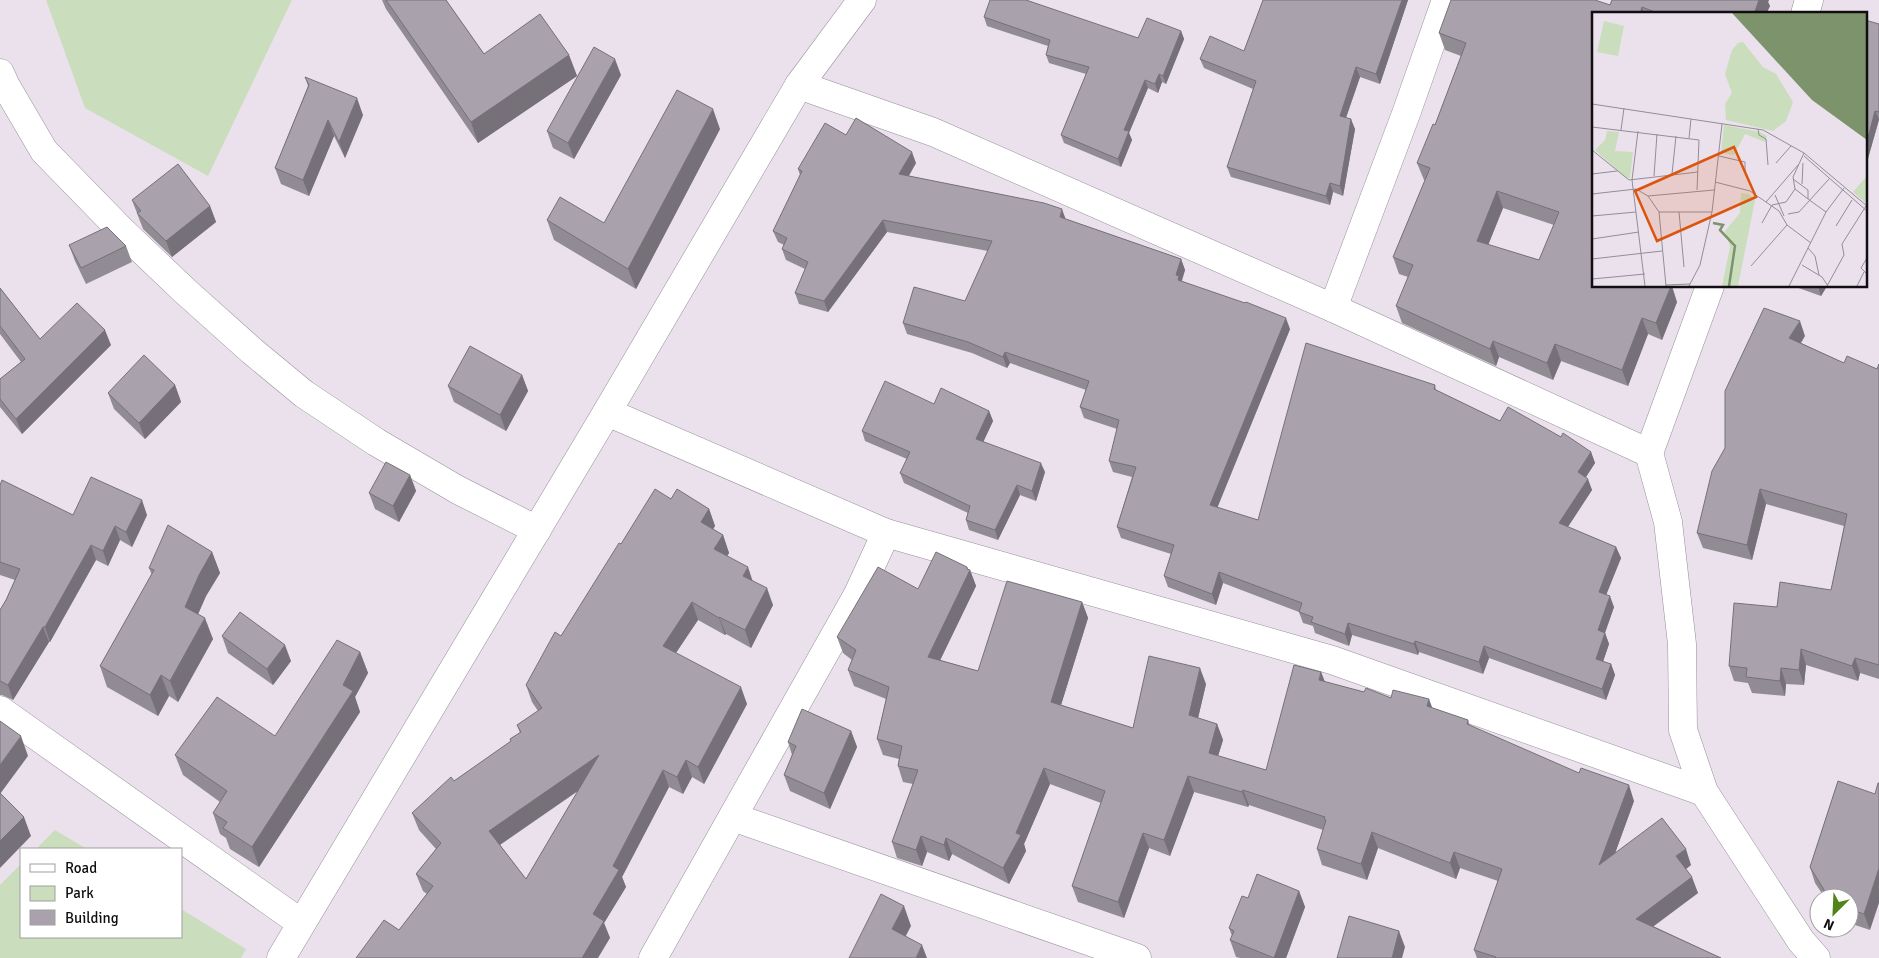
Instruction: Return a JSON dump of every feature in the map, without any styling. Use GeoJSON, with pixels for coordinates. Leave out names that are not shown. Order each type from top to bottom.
{"type":"FeatureCollection","features":[{"type":"Feature","properties":{"kind":"street"},"geometry":{"type":"LineString","coordinates":[[281,958],[537,530],[799,85],[862,0]]}},
{"type":"Feature","properties":{"kind":"street"},"geometry":{"type":"LineString","coordinates":[[1333,308],[1407,111],[1446,0]]}},
{"type":"Feature","properties":{"kind":"street"},"geometry":{"type":"LineString","coordinates":[[0,73],[44,151],[171,278],[252,351],[304,394],[376,442],[458,490],[537,530]]}},
{"type":"Feature","properties":{"kind":"street"},"geometry":{"type":"LineString","coordinates":[[799,85],[933,132],[1333,308],[1649,453]]}},
{"type":"Feature","properties":{"kind":"street"},"geometry":{"type":"LineString","coordinates":[[1709,288],[1649,453],[1668,522],[1682,644],[1683,730],[1704,792],[1801,941],[1816,958]]}},
{"type":"Feature","properties":{"kind":"street"},"geometry":{"type":"LineString","coordinates":[[607,412],[886,532],[1332,660],[1704,792]]}},
{"type":"Feature","properties":{"kind":"street"},"geometry":{"type":"LineString","coordinates":[[653,958],[858,594],[886,532]]}},
{"type":"Feature","properties":{"kind":"street"},"geometry":{"type":"LineString","coordinates":[[0,710],[301,923]]}},
{"type":"Feature","properties":{"kind":"street"},"geometry":{"type":"LineString","coordinates":[[733,817],[1137,958]]}},
{"type":"Feature","properties":{"kind":"green space"},"geometry":{"type":"Polygon","coordinates":[[[46,0],[292,0],[208,176],[85,108],[46,0]]]}},
{"type":"Feature","properties":{"kind":"green space"},"geometry":{"type":"Polygon","coordinates":[[[55,830],[85,848],[37,848],[55,830]]]}},
{"type":"Feature","properties":{"kind":"green space"},"geometry":{"type":"Polygon","coordinates":[[[20,865],[20,938],[182,938],[182,910],[246,949],[241,958],[0,958],[0,885],[20,865]]]}},
{"type":"Feature","properties":{"kind":"building"},"geometry":{"type":"Polygon","coordinates":[[[386,0],[446,0],[484,54],[540,14],[569,55],[471,122],[386,0]]]}},
{"type":"Feature","properties":{"kind":"building"},"geometry":{"type":"Polygon","coordinates":[[[990,0],[1026,0],[1138,38],[1147,18],[1181,31],[1163,76],[1159,74],[1155,84],[1145,80],[1124,130],[1129,131],[1118,159],[1061,135],[1089,67],[1046,55],[1050,40],[984,17],[990,0]]]}},
{"type":"Feature","properties":{"kind":"building"},"geometry":{"type":"Polygon","coordinates":[[[1263,0],[1402,0],[1376,74],[1356,67],[1340,116],[1351,119],[1340,186],[1330,183],[1326,196],[1227,167],[1256,81],[1200,59],[1210,36],[1244,51],[1263,0]]]}},
{"type":"Feature","properties":{"kind":"building"},"geometry":{"type":"Polygon","coordinates":[[[1451,0],[1595,0],[1610,5],[1612,0],[1759,0],[1755,12],[1655,12],[1642,7],[1641,12],[1592,12],[1592,288],[1670,288],[1656,323],[1642,318],[1622,370],[1555,344],[1547,363],[1493,341],[1490,349],[1396,306],[1413,265],[1393,257],[1430,168],[1417,163],[1433,124],[1435,125],[1466,43],[1439,33],[1451,0]],[[1497,191],[1477,241],[1539,260],[1559,212],[1497,191]]]}},
{"type":"Feature","properties":{"kind":"building"},"geometry":{"type":"Polygon","coordinates":[[[1866,20],[1879,24],[1879,112],[1875,111],[1866,145],[1866,20]]]}},
{"type":"Feature","properties":{"kind":"building"},"geometry":{"type":"Polygon","coordinates":[[[594,47],[615,59],[568,143],[547,131],[594,47]]]}},
{"type":"Feature","properties":{"kind":"building"},"geometry":{"type":"Polygon","coordinates":[[[305,77],[357,98],[339,142],[328,120],[303,180],[275,168],[309,85],[305,77]]]}},
{"type":"Feature","properties":{"kind":"building"},"geometry":{"type":"Polygon","coordinates":[[[677,90],[713,109],[628,269],[547,220],[560,197],[604,223],[677,90]]]}},
{"type":"Feature","properties":{"kind":"building"},"geometry":{"type":"Polygon","coordinates":[[[856,118],[912,152],[899,174],[1044,203],[1062,209],[1060,217],[1181,259],[1176,275],[1179,276],[1178,280],[1246,302],[1286,318],[1210,505],[1258,520],[1306,343],[1435,385],[1434,389],[1500,421],[1508,407],[1561,437],[1563,433],[1591,452],[1578,472],[1588,479],[1559,523],[1616,547],[1599,592],[1610,596],[1598,630],[1605,633],[1596,659],[1611,664],[1602,689],[1484,646],[1479,662],[1415,641],[1414,644],[1348,623],[1345,634],[1311,622],[1313,617],[1299,612],[1302,603],[1219,572],[1212,594],[1164,576],[1174,545],[1117,527],[1136,467],[1109,461],[1119,420],[1080,407],[1089,381],[1005,352],[1003,357],[968,342],[903,323],[914,287],[965,301],[992,241],[883,220],[824,301],[795,293],[808,262],[782,249],[787,238],[773,231],[802,171],[798,169],[825,123],[846,135],[856,118]]]}},
{"type":"Feature","properties":{"kind":"building"},"geometry":{"type":"Polygon","coordinates":[[[178,164],[210,206],[166,241],[137,213],[141,211],[132,200],[178,164]]]}},
{"type":"Feature","properties":{"kind":"building"},"geometry":{"type":"Polygon","coordinates":[[[107,227],[126,246],[81,268],[69,245],[107,227]]]}},
{"type":"Feature","properties":{"kind":"building"},"geometry":{"type":"Polygon","coordinates":[[[0,288],[40,339],[77,303],[105,330],[16,419],[0,399],[0,379],[25,359],[0,326],[0,288]]]}},
{"type":"Feature","properties":{"kind":"building"},"geometry":{"type":"Polygon","coordinates":[[[1764,308],[1800,321],[1789,338],[1844,363],[1847,356],[1877,369],[1879,364],[1879,665],[1855,658],[1852,666],[1801,649],[1799,670],[1781,668],[1780,681],[1746,677],[1747,668],[1729,666],[1734,603],[1777,607],[1780,582],[1831,590],[1847,514],[1760,489],[1747,545],[1697,533],[1712,471],[1725,448],[1725,391],[1764,308]]]}},
{"type":"Feature","properties":{"kind":"building"},"geometry":{"type":"Polygon","coordinates":[[[470,346],[522,375],[500,415],[448,386],[470,346]]]}},
{"type":"Feature","properties":{"kind":"building"},"geometry":{"type":"Polygon","coordinates":[[[144,355],[175,385],[139,423],[108,393],[144,355]]]}},
{"type":"Feature","properties":{"kind":"building"},"geometry":{"type":"Polygon","coordinates":[[[885,381],[934,404],[941,388],[989,411],[976,439],[1041,463],[1032,491],[1017,485],[995,530],[966,520],[970,506],[900,473],[910,452],[862,431],[885,381]]]}},
{"type":"Feature","properties":{"kind":"building"},"geometry":{"type":"Polygon","coordinates":[[[386,462],[410,475],[393,506],[369,493],[386,462]]]}},
{"type":"Feature","properties":{"kind":"building"},"geometry":{"type":"Polygon","coordinates":[[[91,477],[142,500],[126,532],[115,526],[103,551],[91,545],[45,627],[43,627],[8,685],[0,681],[0,610],[20,569],[0,562],[0,485],[2,480],[73,515],[91,477]]]}},
{"type":"Feature","properties":{"kind":"building"},"geometry":{"type":"Polygon","coordinates":[[[655,489],[671,499],[677,489],[709,509],[701,522],[723,535],[714,549],[748,567],[743,576],[767,588],[745,630],[719,618],[692,602],[663,646],[741,687],[698,767],[686,760],[677,777],[663,770],[613,866],[619,870],[593,914],[604,921],[582,958],[356,958],[384,920],[399,930],[433,886],[416,874],[441,843],[412,813],[451,777],[454,781],[511,741],[510,739],[521,732],[517,725],[542,708],[526,685],[555,632],[561,636],[619,543],[621,544],[655,489]],[[599,755],[489,831],[526,879],[599,755]]]}},
{"type":"Feature","properties":{"kind":"building"},"geometry":{"type":"Polygon","coordinates":[[[168,525],[212,552],[199,575],[185,607],[205,618],[170,681],[161,675],[150,695],[100,666],[154,570],[149,568],[168,525]]]}},
{"type":"Feature","properties":{"kind":"building"},"geometry":{"type":"Polygon","coordinates":[[[936,552],[970,570],[928,657],[978,671],[1007,581],[1082,602],[1051,702],[1133,728],[1149,656],[1200,668],[1189,715],[1217,724],[1209,753],[1266,770],[1294,665],[1321,672],[1319,680],[1364,692],[1366,688],[1391,698],[1393,690],[1429,699],[1427,706],[1468,720],[1467,724],[1579,773],[1581,768],[1629,785],[1599,865],[1662,818],[1686,849],[1676,856],[1692,877],[1636,919],[1721,958],[1495,958],[1474,950],[1502,869],[1454,852],[1450,863],[1372,832],[1361,864],[1317,849],[1326,820],[1324,819],[1325,817],[1243,790],[1242,792],[1188,776],[1164,840],[1143,833],[1118,902],[1072,886],[1105,791],[1044,768],[1016,833],[1021,835],[1003,868],[946,838],[944,845],[921,836],[916,850],[892,842],[918,770],[898,766],[902,746],[877,739],[889,687],[848,670],[856,650],[837,637],[878,567],[918,589],[936,552]]]}},
{"type":"Feature","properties":{"kind":"building"},"geometry":{"type":"Polygon","coordinates":[[[240,612],[285,645],[267,669],[222,636],[240,612]]]}},
{"type":"Feature","properties":{"kind":"building"},"geometry":{"type":"Polygon","coordinates":[[[337,640],[360,652],[343,685],[353,691],[252,847],[223,828],[227,822],[213,813],[227,791],[175,755],[217,697],[275,736],[337,640]]]}},
{"type":"Feature","properties":{"kind":"building"},"geometry":{"type":"Polygon","coordinates":[[[802,709],[851,731],[824,793],[784,775],[796,746],[788,742],[802,709]]]}},
{"type":"Feature","properties":{"kind":"building"},"geometry":{"type":"Polygon","coordinates":[[[0,721],[21,736],[0,765],[0,721]]]}},
{"type":"Feature","properties":{"kind":"building"},"geometry":{"type":"Polygon","coordinates":[[[1838,781],[1875,794],[1879,783],[1879,868],[1864,914],[1859,912],[1859,888],[1823,888],[1810,867],[1838,781]]]}},
{"type":"Feature","properties":{"kind":"building"},"geometry":{"type":"Polygon","coordinates":[[[0,793],[24,817],[0,841],[0,793]]]}},
{"type":"Feature","properties":{"kind":"building"},"geometry":{"type":"Polygon","coordinates":[[[1257,874],[1299,891],[1274,958],[1230,940],[1234,931],[1229,928],[1242,896],[1248,898],[1257,874]]]}},
{"type":"Feature","properties":{"kind":"building"},"geometry":{"type":"Polygon","coordinates":[[[881,894],[904,906],[892,929],[922,945],[916,958],[849,958],[881,894]]]}},
{"type":"Feature","properties":{"kind":"building"},"geometry":{"type":"Polygon","coordinates":[[[1349,916],[1399,931],[1392,958],[1337,958],[1349,916]]]}}]}
